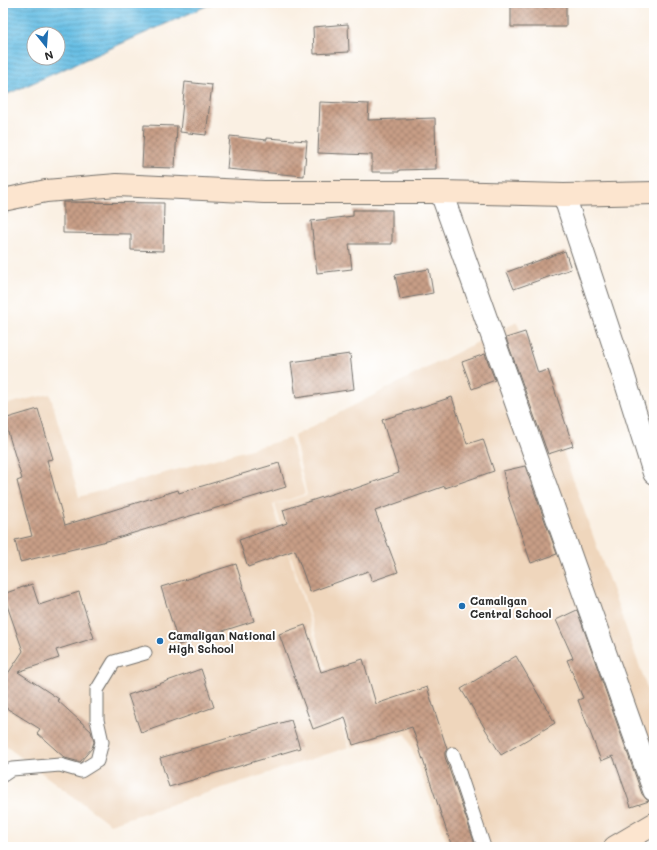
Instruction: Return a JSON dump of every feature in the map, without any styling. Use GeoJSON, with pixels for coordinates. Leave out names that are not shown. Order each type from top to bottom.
{"type":"FeatureCollection","features":[{"type":"Feature","properties":{"kind":"street"},"geometry":{"type":"LineString","coordinates":[[3,200],[46,191],[117,185],[264,192],[441,192],[564,195],[654,193]]}},
{"type":"Feature","properties":{"kind":"street"},"geometry":{"type":"LineString","coordinates":[[441,192],[654,790]]}},
{"type":"Feature","properties":{"kind":"street"},"geometry":{"type":"LineString","coordinates":[[564,195],[620,364],[654,473]]}},
{"type":"Feature","properties":{"kind":"street"},"geometry":{"type":"LineString","coordinates":[[615,847],[654,824]]}},
{"type":"Feature","properties":{"kind":"lane"},"geometry":{"type":"LineString","coordinates":[[3,775],[12,769],[60,765],[81,771],[97,761],[102,742],[97,720],[96,690],[114,662],[145,653]]}},
{"type":"Feature","properties":{"kind":"lane"},"geometry":{"type":"LineString","coordinates":[[453,754],[484,847]]}},
{"type":"Feature","properties":{"kind":"shaded area","name":"Camaligan Central School"},"geometry":{"type":"Polygon","coordinates":[[[517,322],[654,707],[654,818],[612,847],[449,847],[406,734],[351,747],[275,505],[307,495],[294,436],[517,322]]]}},
{"type":"Feature","properties":{"kind":"shaded area","name":"Camaligan National High School"},"geometry":{"type":"Polygon","coordinates":[[[50,394],[79,497],[290,438],[305,494],[273,505],[349,747],[110,824],[3,744],[3,405],[50,394]]]}},
{"type":"Feature","properties":{"kind":"water"},"geometry":{"type":"Polygon","coordinates":[[[3,3],[213,3],[3,96],[3,3]]]}},
{"type":"Feature","properties":{"kind":"building"},"geometry":{"type":"Polygon","coordinates":[[[511,3],[566,3],[566,27],[511,27],[511,3]]]}},
{"type":"Feature","properties":{"kind":"building"},"geometry":{"type":"Polygon","coordinates":[[[348,24],[349,52],[314,54],[313,27],[348,24]]]}},
{"type":"Feature","properties":{"kind":"building"},"geometry":{"type":"Polygon","coordinates":[[[185,82],[212,85],[206,135],[180,132],[185,82]]]}},
{"type":"Feature","properties":{"kind":"building"},"geometry":{"type":"Polygon","coordinates":[[[320,102],[369,104],[368,120],[435,118],[436,169],[399,170],[399,172],[372,172],[372,155],[318,153],[320,102]]]}},
{"type":"Feature","properties":{"kind":"building"},"geometry":{"type":"Polygon","coordinates":[[[144,125],[177,126],[175,168],[142,167],[144,125]]]}},
{"type":"Feature","properties":{"kind":"building"},"geometry":{"type":"Polygon","coordinates":[[[230,136],[267,140],[267,138],[307,141],[304,176],[227,169],[230,136]]]}},
{"type":"Feature","properties":{"kind":"building"},"geometry":{"type":"Polygon","coordinates":[[[63,202],[164,203],[163,251],[131,250],[131,234],[63,233],[63,202]]]}},
{"type":"Feature","properties":{"kind":"building"},"geometry":{"type":"Polygon","coordinates":[[[353,210],[392,210],[392,244],[349,244],[352,269],[317,273],[311,221],[353,216],[353,210]]]}},
{"type":"Feature","properties":{"kind":"building"},"geometry":{"type":"Polygon","coordinates":[[[565,251],[571,269],[514,289],[507,272],[565,251]]]}},
{"type":"Feature","properties":{"kind":"building"},"geometry":{"type":"Polygon","coordinates":[[[429,269],[433,293],[400,299],[395,275],[429,269]]]}},
{"type":"Feature","properties":{"kind":"building"},"geometry":{"type":"Polygon","coordinates":[[[525,332],[538,373],[548,370],[573,446],[548,454],[506,338],[525,332]]]}},
{"type":"Feature","properties":{"kind":"building"},"geometry":{"type":"Polygon","coordinates":[[[350,354],[354,389],[296,398],[291,362],[350,354]]]}},
{"type":"Feature","properties":{"kind":"building"},"geometry":{"type":"Polygon","coordinates":[[[485,354],[495,380],[472,389],[462,362],[485,354]]]}},
{"type":"Feature","properties":{"kind":"building"},"geometry":{"type":"Polygon","coordinates":[[[452,397],[467,444],[483,439],[494,471],[445,488],[445,486],[375,511],[398,572],[372,581],[368,571],[310,592],[295,550],[248,567],[239,540],[287,523],[283,510],[350,488],[351,490],[399,473],[382,420],[452,397]]]}},
{"type":"Feature","properties":{"kind":"building"},"geometry":{"type":"Polygon","coordinates":[[[38,409],[53,459],[47,460],[65,525],[178,490],[179,493],[279,463],[286,487],[107,541],[20,562],[15,540],[32,536],[17,481],[22,479],[4,419],[38,409]]]}},
{"type":"Feature","properties":{"kind":"building"},"geometry":{"type":"Polygon","coordinates":[[[525,466],[557,554],[531,563],[509,499],[503,471],[525,466]]]}},
{"type":"Feature","properties":{"kind":"building"},"geometry":{"type":"Polygon","coordinates":[[[236,564],[254,621],[179,645],[161,587],[236,564]]]}},
{"type":"Feature","properties":{"kind":"building"},"geometry":{"type":"Polygon","coordinates":[[[32,584],[39,605],[79,592],[94,638],[56,650],[59,658],[18,672],[59,699],[57,700],[91,731],[94,742],[92,748],[80,762],[65,758],[37,733],[40,729],[3,706],[3,681],[23,651],[3,594],[32,584]]]}},
{"type":"Feature","properties":{"kind":"building"},"geometry":{"type":"Polygon","coordinates":[[[577,610],[642,794],[649,801],[631,807],[613,756],[601,761],[578,700],[583,698],[567,660],[573,658],[556,620],[577,610]]]}},
{"type":"Feature","properties":{"kind":"building"},"geometry":{"type":"Polygon","coordinates":[[[305,625],[321,672],[363,659],[376,704],[427,687],[447,749],[445,752],[445,757],[476,847],[452,847],[412,727],[353,745],[345,717],[313,729],[279,634],[305,625]]]}},
{"type":"Feature","properties":{"kind":"building"},"geometry":{"type":"Polygon","coordinates":[[[516,656],[555,723],[501,755],[461,689],[516,656]]]}},
{"type":"Feature","properties":{"kind":"building"},"geometry":{"type":"Polygon","coordinates":[[[201,669],[214,707],[141,733],[128,695],[201,669]]]}},
{"type":"Feature","properties":{"kind":"building"},"geometry":{"type":"Polygon","coordinates":[[[291,720],[300,748],[169,787],[160,758],[291,720]]]}},
{"type":"Feature","properties":{"kind":"place","name":"Camaligan Central School"},"geometry":{"type":"Point","coordinates":[462,606]}},
{"type":"Feature","properties":{"kind":"place","name":"Camaligan National High School"},"geometry":{"type":"Point","coordinates":[160,641]}}]}
